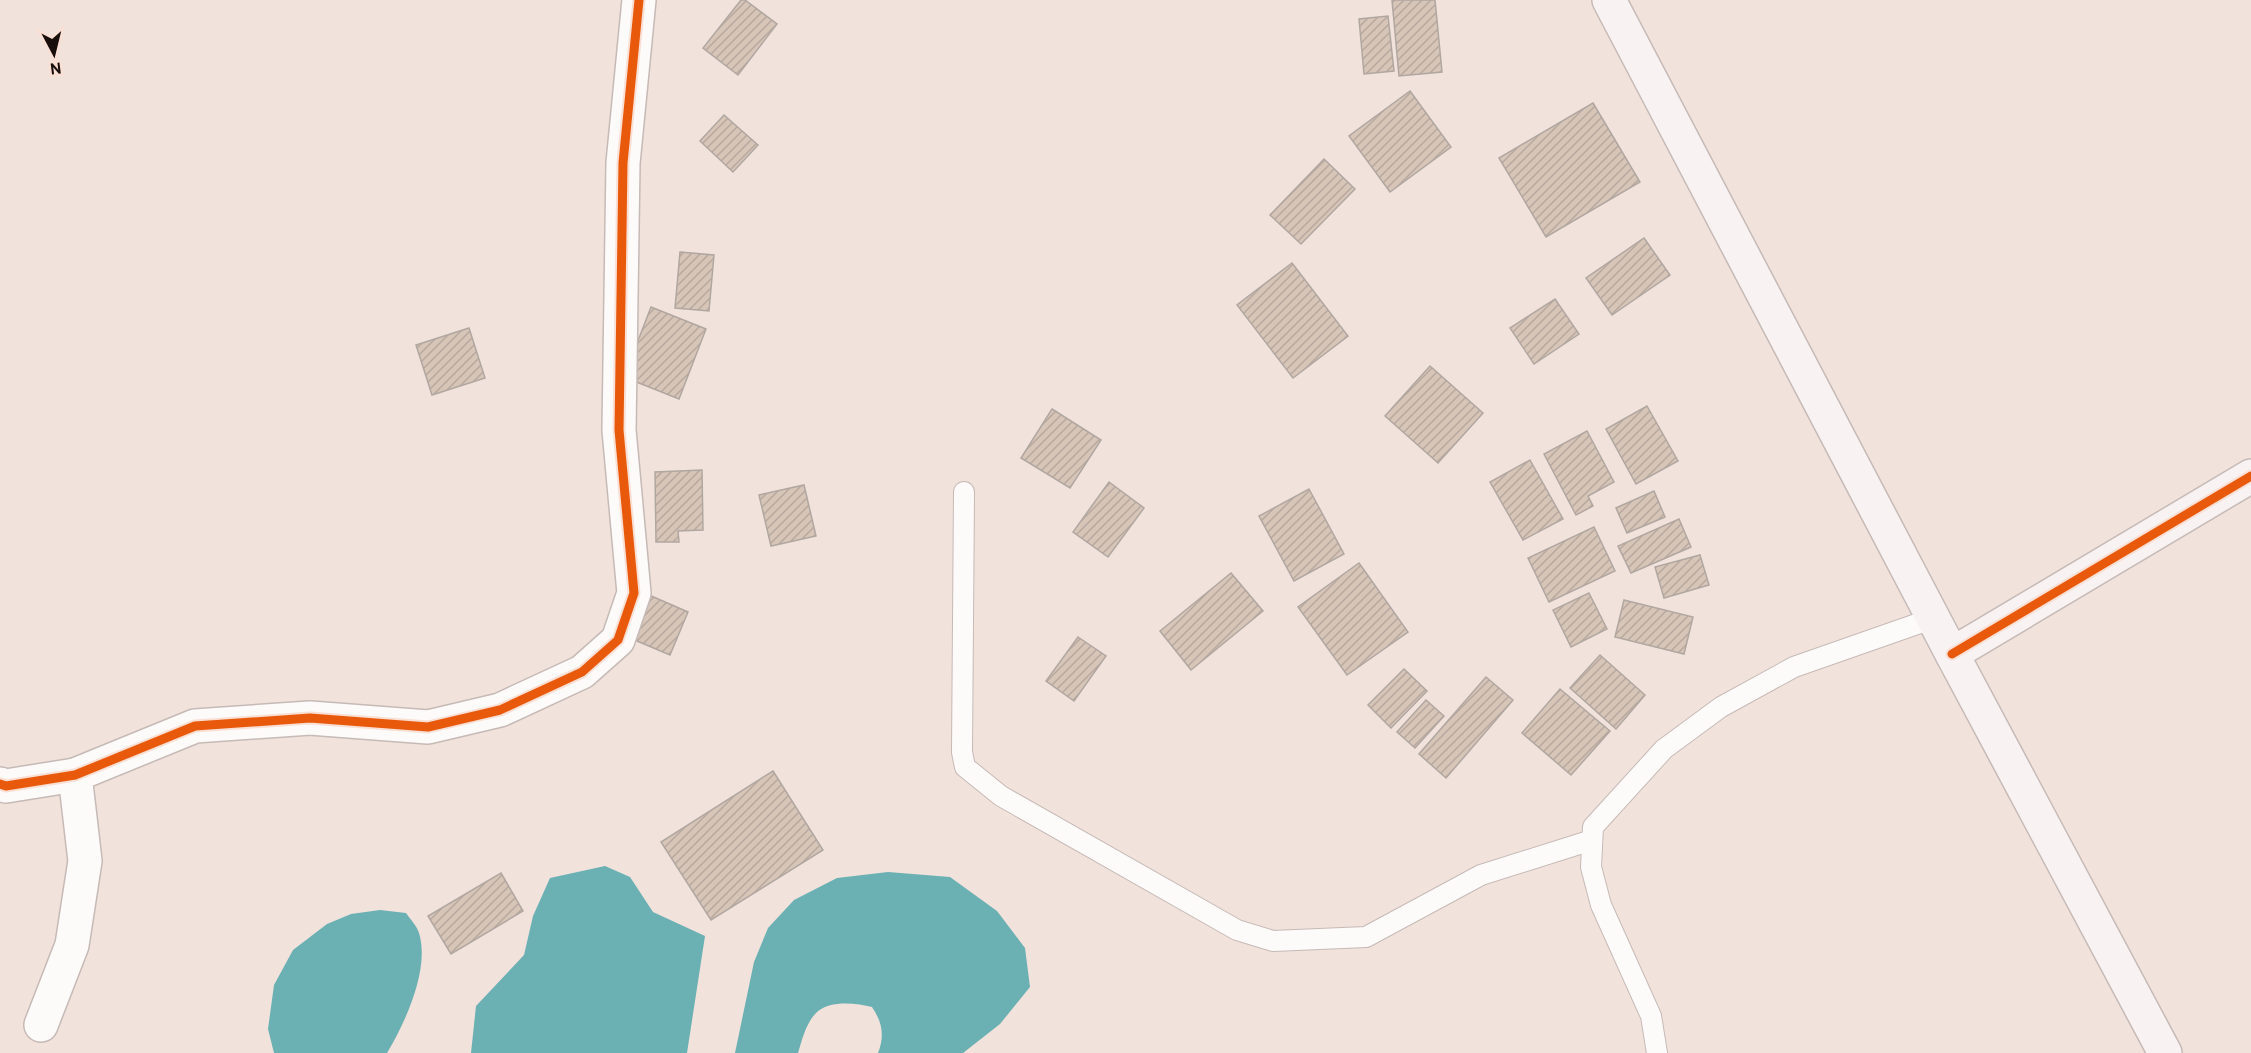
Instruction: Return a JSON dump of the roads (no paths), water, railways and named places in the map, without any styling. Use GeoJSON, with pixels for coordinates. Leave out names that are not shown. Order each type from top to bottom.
{"type":"FeatureCollection","features":[{"type":"Feature","properties":{"kind":"main road"},"geometry":{"type":"LineString","coordinates":[[1609,0],[2165,1053]]}},
{"type":"Feature","properties":{"kind":"main road"},"geometry":{"type":"LineString","coordinates":[[1953,654],[2251,476]]}},
{"type":"Feature","properties":{"kind":"street"},"geometry":{"type":"LineString","coordinates":[[0,784],[6,786],[75,775],[195,726],[310,718],[428,727],[500,710],[582,672],[618,640],[634,593],[619,430],[623,164],[639,0]]}},
{"type":"Feature","properties":{"kind":"street"},"geometry":{"type":"LineString","coordinates":[[41,1025],[72,945],[85,861],[75,775]]}},
{"type":"Feature","properties":{"kind":"lane"},"geometry":{"type":"LineString","coordinates":[[964,492],[962,752],[965,767],[1001,796],[1237,930],[1273,942],[1366,937],[1481,875],[1592,840]]}},
{"type":"Feature","properties":{"kind":"lane"},"geometry":{"type":"LineString","coordinates":[[1657,1053],[1651,1016],[1601,905],[1591,867],[1593,827],[1664,748],[1721,707],[1794,667],[1934,618]]}},
{"type":"Feature","properties":{"kind":"water"},"geometry":{"type":"Polygon","coordinates":[[[605,866],[630,877],[653,912],[705,936],[687,1053],[471,1053],[476,1006],[524,955],[533,916],[550,878],[605,866]]]}},
{"type":"Feature","properties":{"kind":"water"},"geometry":{"type":"Polygon","coordinates":[[[888,872],[950,877],[997,911],[1025,948],[1030,987],[1000,1024],[963,1053],[878,1053],[881,1029],[872,1007],[858,1004],[835,1004],[816,1013],[805,1032],[798,1053],[735,1053],[754,962],[768,928],[794,900],[837,878],[888,872]]]}},
{"type":"Feature","properties":{"kind":"water"},"geometry":{"type":"Polygon","coordinates":[[[380,910],[406,913],[418,930],[422,947],[419,978],[414,994],[402,1026],[387,1053],[274,1053],[268,1029],[274,985],[293,950],[327,924],[351,914],[380,910]]]}}]}
